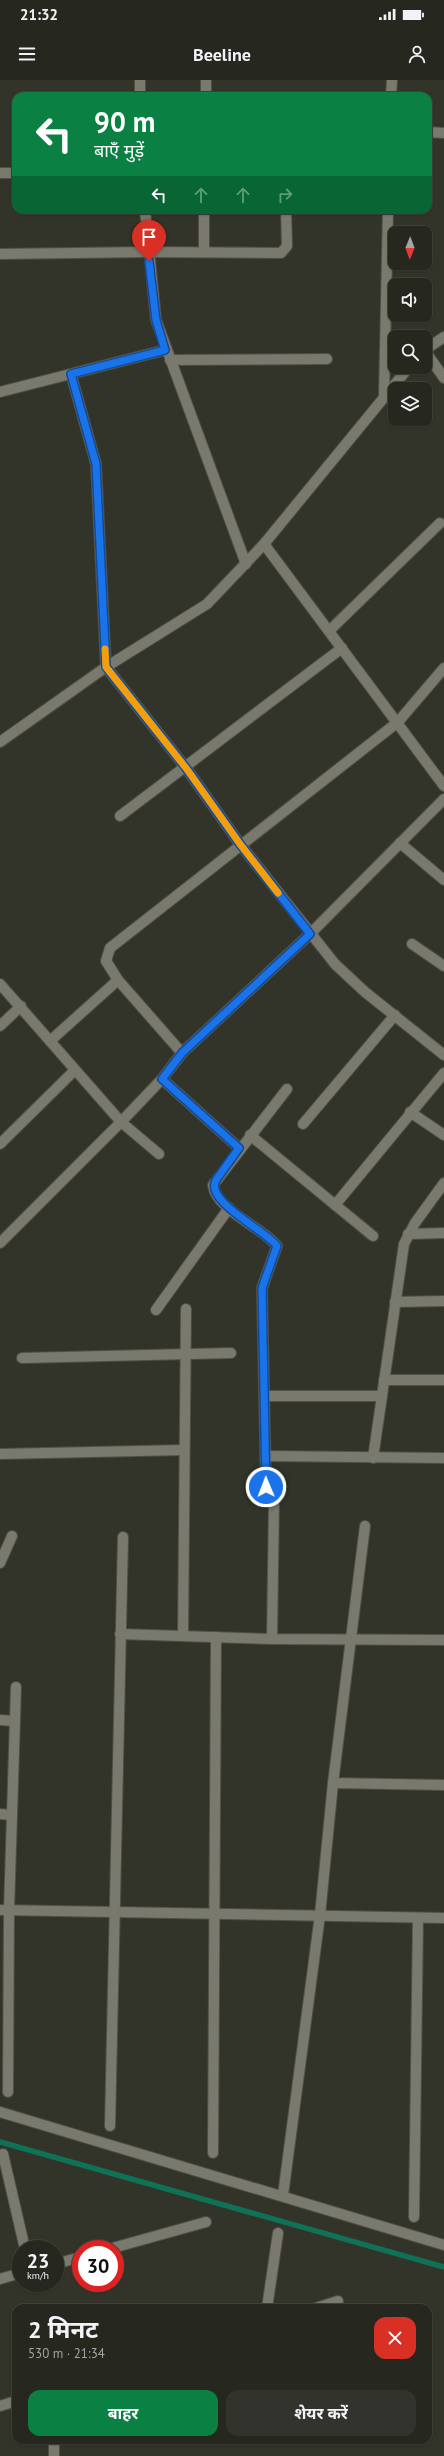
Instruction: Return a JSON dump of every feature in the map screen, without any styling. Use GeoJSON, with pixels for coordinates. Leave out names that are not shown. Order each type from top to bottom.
{"type":"FeatureCollection","features":[{"type":"Feature","properties":{"kind":"street"},"geometry":{"type":"LineString","coordinates":[[140,80],[140,92]]}},
{"type":"Feature","properties":{"kind":"street"},"geometry":{"type":"LineString","coordinates":[[206,80],[206,92]]}},
{"type":"Feature","properties":{"kind":"street"},"geometry":{"type":"LineString","coordinates":[[392,80],[392,92]]}},
{"type":"Feature","properties":{"kind":"street"},"geometry":{"type":"LineString","coordinates":[[432,132],[444,133]]}},
{"type":"Feature","properties":{"kind":"street"},"geometry":{"type":"LineString","coordinates":[[0,173],[12,173]]}},
{"type":"Feature","properties":{"kind":"street"},"geometry":{"type":"LineString","coordinates":[[145,214],[156,320],[165,350],[246,564]]}},
{"type":"Feature","properties":{"kind":"street"},"geometry":{"type":"LineString","coordinates":[[204,214],[204,252]]}},
{"type":"Feature","properties":{"kind":"street"},"geometry":{"type":"LineString","coordinates":[[0,254],[148,252],[281,253],[287,246],[286,214]]}},
{"type":"Feature","properties":{"kind":"street"},"geometry":{"type":"LineString","coordinates":[[384,397],[388,214]]}},
{"type":"Feature","properties":{"kind":"street"},"geometry":{"type":"LineString","coordinates":[[432,346],[444,337]]}},
{"type":"Feature","properties":{"kind":"street"},"geometry":{"type":"LineString","coordinates":[[0,392],[165,350]]}},
{"type":"Feature","properties":{"kind":"street"},"geometry":{"type":"LineString","coordinates":[[170,360],[327,359]]}},
{"type":"Feature","properties":{"kind":"street"},"geometry":{"type":"LineString","coordinates":[[432,361],[444,378]]}},
{"type":"Feature","properties":{"kind":"street"},"geometry":{"type":"LineString","coordinates":[[71,374],[96,464],[106,667],[186,768],[240,844],[310,934],[351,980],[444,1055]]}},
{"type":"Feature","properties":{"kind":"street"},"geometry":{"type":"LineString","coordinates":[[0,742],[106,667],[207,604],[264,544],[402,374]]}},
{"type":"Feature","properties":{"kind":"street"},"geometry":{"type":"LineString","coordinates":[[329,631],[440,523]]}},
{"type":"Feature","properties":{"kind":"street"},"geometry":{"type":"LineString","coordinates":[[264,544],[398,722],[444,786]]}},
{"type":"Feature","properties":{"kind":"street"},"geometry":{"type":"LineString","coordinates":[[120,816],[186,768],[342,648]]}},
{"type":"Feature","properties":{"kind":"street"},"geometry":{"type":"LineString","coordinates":[[182,1053],[118,980],[106,961],[110,948],[240,844],[398,722],[444,668]]}},
{"type":"Feature","properties":{"kind":"street"},"geometry":{"type":"LineString","coordinates":[[0,1243],[121,1122],[162,1079],[182,1053],[310,934],[444,799]]}},
{"type":"Feature","properties":{"kind":"street"},"geometry":{"type":"LineString","coordinates":[[400,843],[444,880]]}},
{"type":"Feature","properties":{"kind":"street"},"geometry":{"type":"LineString","coordinates":[[412,944],[444,966]]}},
{"type":"Feature","properties":{"kind":"street"},"geometry":{"type":"LineString","coordinates":[[50,1041],[118,980]]}},
{"type":"Feature","properties":{"kind":"street"},"geometry":{"type":"LineString","coordinates":[[0,984],[21,1006],[121,1122],[159,1154]]}},
{"type":"Feature","properties":{"kind":"street"},"geometry":{"type":"LineString","coordinates":[[0,1026],[21,1006]]}},
{"type":"Feature","properties":{"kind":"street"},"geometry":{"type":"LineString","coordinates":[[303,1124],[395,1015]]}},
{"type":"Feature","properties":{"kind":"street"},"geometry":{"type":"LineString","coordinates":[[0,1144],[75,1070]]}},
{"type":"Feature","properties":{"kind":"street"},"geometry":{"type":"LineString","coordinates":[[335,1205],[410,1112],[444,1073]]}},
{"type":"Feature","properties":{"kind":"street"},"geometry":{"type":"LineString","coordinates":[[162,1079],[239,1148]]}},
{"type":"Feature","properties":{"kind":"street"},"geometry":{"type":"LineString","coordinates":[[266,1487],[262,1288],[277,1246],[229,1208],[217,1196],[213,1185],[239,1148],[287,1089]]}},
{"type":"Feature","properties":{"kind":"street"},"geometry":{"type":"LineString","coordinates":[[410,1112],[444,1134]]}},
{"type":"Feature","properties":{"kind":"street"},"geometry":{"type":"LineString","coordinates":[[250,1135],[372,1236]]}},
{"type":"Feature","properties":{"kind":"street"},"geometry":{"type":"LineString","coordinates":[[373,1458],[395,1302],[408,1234],[444,1184]]}},
{"type":"Feature","properties":{"kind":"street"},"geometry":{"type":"LineString","coordinates":[[156,1310],[229,1208]]}},
{"type":"Feature","properties":{"kind":"street"},"geometry":{"type":"LineString","coordinates":[[408,1234],[444,1233]]}},
{"type":"Feature","properties":{"kind":"street"},"geometry":{"type":"LineString","coordinates":[[395,1302],[444,1301]]}},
{"type":"Feature","properties":{"kind":"street"},"geometry":{"type":"LineString","coordinates":[[183,1636],[183,1450],[186,1309]]}},
{"type":"Feature","properties":{"kind":"street"},"geometry":{"type":"LineString","coordinates":[[22,1358],[231,1353]]}},
{"type":"Feature","properties":{"kind":"street"},"geometry":{"type":"LineString","coordinates":[[384,1380],[444,1380]]}},
{"type":"Feature","properties":{"kind":"street"},"geometry":{"type":"LineString","coordinates":[[264,1396],[382,1396]]}},
{"type":"Feature","properties":{"kind":"street"},"geometry":{"type":"LineString","coordinates":[[0,1454],[183,1450]]}},
{"type":"Feature","properties":{"kind":"street"},"geometry":{"type":"LineString","coordinates":[[266,1456],[444,1458]]}},
{"type":"Feature","properties":{"kind":"street"},"geometry":{"type":"LineString","coordinates":[[272,1640],[274,1501]]}},
{"type":"Feature","properties":{"kind":"street"},"geometry":{"type":"LineString","coordinates":[[283,2195],[320,1915],[333,1784],[365,1526]]}},
{"type":"Feature","properties":{"kind":"street"},"geometry":{"type":"LineString","coordinates":[[0,1563],[12,1536]]}},
{"type":"Feature","properties":{"kind":"street"},"geometry":{"type":"LineString","coordinates":[[110,2126],[123,1537]]}},
{"type":"Feature","properties":{"kind":"street"},"geometry":{"type":"LineString","coordinates":[[120,1634],[272,1640],[444,1640]]}},
{"type":"Feature","properties":{"kind":"street"},"geometry":{"type":"LineString","coordinates":[[213,2153],[216,1637]]}},
{"type":"Feature","properties":{"kind":"street"},"geometry":{"type":"LineString","coordinates":[[8,2092],[4,2002],[4,1910],[12,1814],[16,1687]]}},
{"type":"Feature","properties":{"kind":"street"},"geometry":{"type":"LineString","coordinates":[[0,1720],[14,1721]]}},
{"type":"Feature","properties":{"kind":"street"},"geometry":{"type":"LineString","coordinates":[[333,1784],[444,1785]]}},
{"type":"Feature","properties":{"kind":"street"},"geometry":{"type":"LineString","coordinates":[[0,1814],[12,1814]]}},
{"type":"Feature","properties":{"kind":"street"},"geometry":{"type":"LineString","coordinates":[[4,1910],[444,1918]]}},
{"type":"Feature","properties":{"kind":"street"},"geometry":{"type":"LineString","coordinates":[[414,2217],[418,1918]]}},
{"type":"Feature","properties":{"kind":"street"},"geometry":{"type":"LineString","coordinates":[[0,2112],[283,2195],[444,2245]]}},
{"type":"Feature","properties":{"kind":"street"},"geometry":{"type":"LineString","coordinates":[[3,2154],[23,2240]]}},
{"type":"Feature","properties":{"kind":"street"},"geometry":{"type":"LineString","coordinates":[[124,2245],[206,2222]]}},
{"type":"Feature","properties":{"kind":"street"},"geometry":{"type":"LineString","coordinates":[[268,2304],[278,2233]]}},
{"type":"Feature","properties":{"kind":"street"},"geometry":{"type":"LineString","coordinates":[[0,2279],[12,2276]]}},
{"type":"Feature","properties":{"kind":"street"},"geometry":{"type":"LineString","coordinates":[[329,2304],[338,2301]]}},
{"type":"Feature","properties":{"kind":"street"},"geometry":{"type":"LineString","coordinates":[[0,2406],[12,2402]]}},
{"type":"Feature","properties":{"kind":"street"},"geometry":{"type":"LineString","coordinates":[[54,2444],[54,2456]]}},
{"type":"Feature","properties":{"kind":"waterway"},"geometry":{"type":"LineString","coordinates":[[0,2142],[444,2267]]}},
{"type":"Feature","properties":{"kind":"slow traffic"},"geometry":{"type":"LineString","coordinates":[[105,649],[106,667],[186,768],[240,844],[278,893]]}},
{"type":"Feature","properties":{"kind":"route"},"geometry":{"type":"LineString","coordinates":[[149,261],[156,320],[165,350],[71,374],[97,471],[106,667],[186,768],[240,844],[310,934],[182,1053],[162,1079],[239,1148],[213,1185],[214,1191],[229,1208],[274,1242],[277,1246],[276,1252],[265,1274],[262,1288],[266,1487]]}}]}
